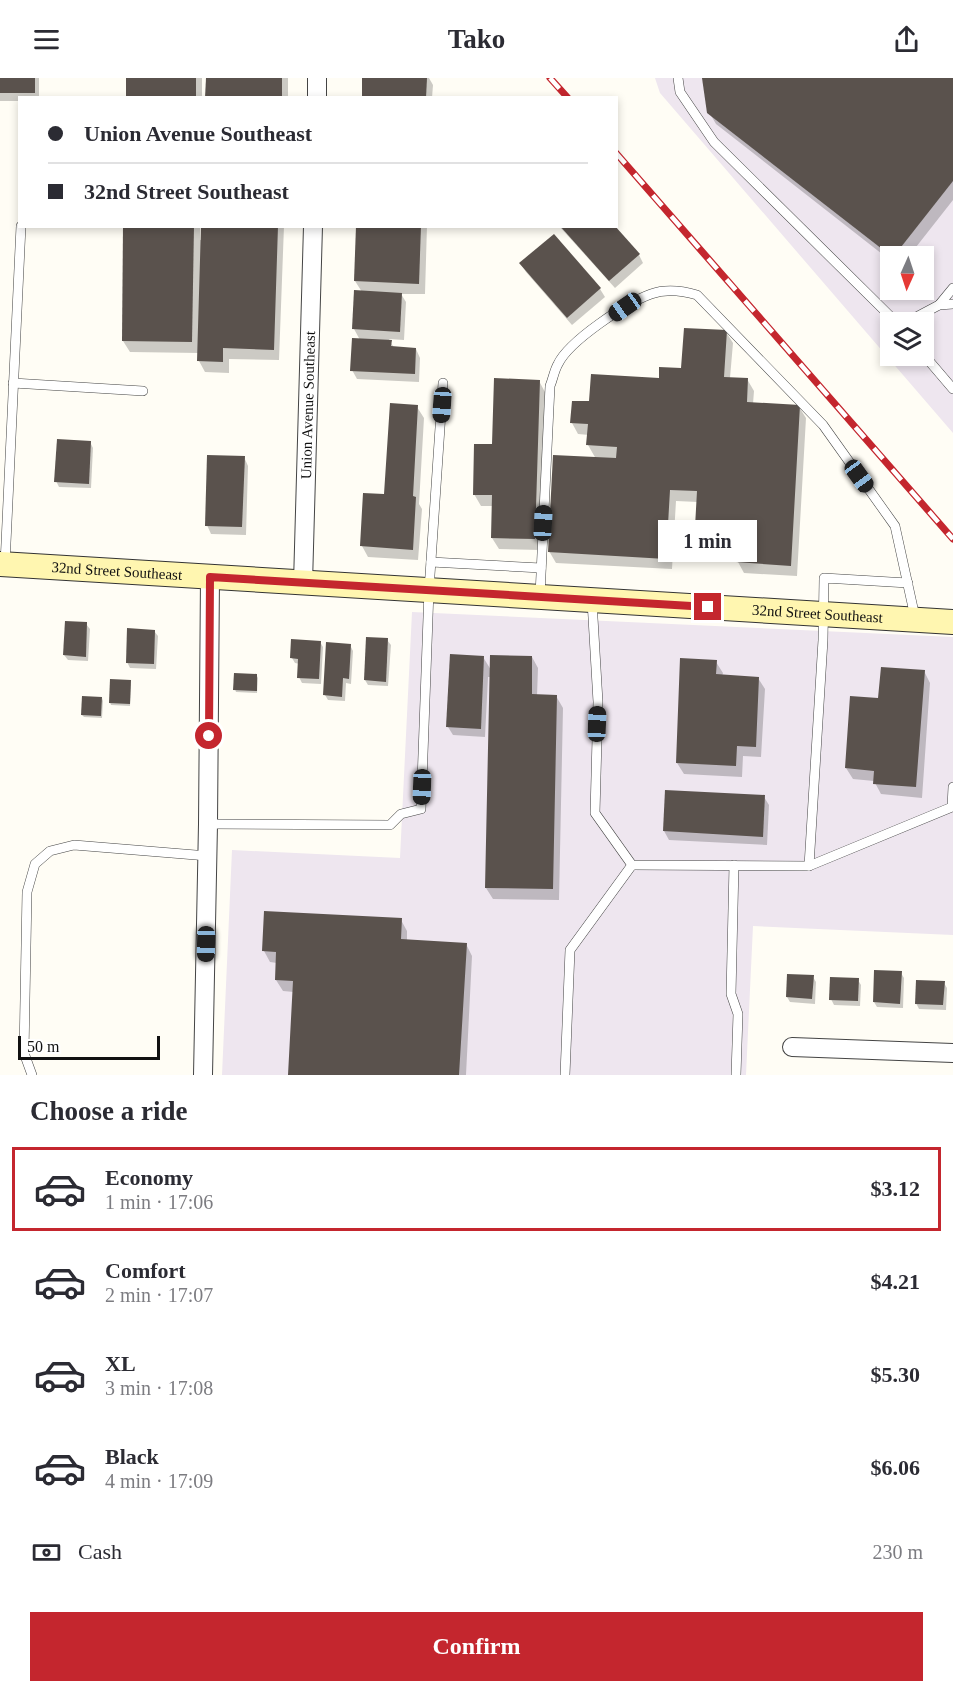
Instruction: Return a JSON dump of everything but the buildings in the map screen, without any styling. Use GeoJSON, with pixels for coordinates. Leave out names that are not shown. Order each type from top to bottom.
{"type":"FeatureCollection","features":[{"type":"Feature","properties":{"kind":"street"},"geometry":{"type":"LineString","coordinates":[[317,78],[317,96]]}},
{"type":"Feature","properties":{"kind":"street","name":"Union Avenue Southeast"},"geometry":{"type":"LineString","coordinates":[[303,583],[313,228]]}},
{"type":"Feature","properties":{"kind":"street","name":"32nd Street Southeast"},"geometry":{"type":"LineString","coordinates":[[2,564],[953,622]]}},
{"type":"Feature","properties":{"kind":"street"},"geometry":{"type":"LineString","coordinates":[[203,1075],[208,856],[210,577]]}},
{"type":"Feature","properties":{"kind":"street"},"geometry":{"type":"LineString","coordinates":[[792,1047],[953,1053]]}},
{"type":"Feature","properties":{"kind":"lane"},"geometry":{"type":"LineString","coordinates":[[678,78],[680,92],[714,142],[887,312]]}},
{"type":"Feature","properties":{"kind":"lane"},"geometry":{"type":"LineString","coordinates":[[2,564],[14,383],[21,228]]}},
{"type":"Feature","properties":{"kind":"lane"},"geometry":{"type":"LineString","coordinates":[[926,312],[939,305],[953,288]]}},
{"type":"Feature","properties":{"kind":"lane"},"geometry":{"type":"LineString","coordinates":[[539,596],[550,386],[558,363],[576,341],[625,307],[652,293],[683,291],[697,295],[823,426],[895,526],[916,620]]}},
{"type":"Feature","properties":{"kind":"lane"},"geometry":{"type":"LineString","coordinates":[[939,305],[953,304]]}},
{"type":"Feature","properties":{"kind":"lane"},"geometry":{"type":"LineString","coordinates":[[934,366],[953,389]]}},
{"type":"Feature","properties":{"kind":"lane"},"geometry":{"type":"LineString","coordinates":[[14,383],[142,391]]}},
{"type":"Feature","properties":{"kind":"lane"},"geometry":{"type":"LineString","coordinates":[[208,824],[390,825],[401,814],[421,809],[429,590],[443,383]]}},
{"type":"Feature","properties":{"kind":"lane"},"geometry":{"type":"LineString","coordinates":[[431,562],[541,568]]}},
{"type":"Feature","properties":{"kind":"lane"},"geometry":{"type":"LineString","coordinates":[[809,866],[824,614],[824,578],[908,583]]}},
{"type":"Feature","properties":{"kind":"lane"},"geometry":{"type":"LineString","coordinates":[[592,599],[598,702],[595,813],[632,865]]}},
{"type":"Feature","properties":{"kind":"lane"},"geometry":{"type":"LineString","coordinates":[[632,865],[809,866],[952,807],[953,787]]}},
{"type":"Feature","properties":{"kind":"lane"},"geometry":{"type":"LineString","coordinates":[[32,1075],[24,1053],[27,892],[35,864],[50,851],[74,845],[208,856]]}},
{"type":"Feature","properties":{"kind":"lane"},"geometry":{"type":"LineString","coordinates":[[565,1075],[570,950],[632,865]]}},
{"type":"Feature","properties":{"kind":"lane"},"geometry":{"type":"LineString","coordinates":[[734,865],[730,994],[738,1014],[736,1075]]}},
{"type":"Feature","properties":{"kind":"shaded area"},"geometry":{"type":"Polygon","coordinates":[[[655,78],[953,78],[953,433],[895,366],[934,366],[934,312],[880,312],[880,348],[660,93],[655,78]]]}},
{"type":"Feature","properties":{"kind":"shaded area"},"geometry":{"type":"Polygon","coordinates":[[[412,612],[953,637],[953,935],[753,926],[746,1075],[222,1075],[232,850],[400,858],[412,612]]]}},
{"type":"Feature","properties":{"kind":"railway"},"geometry":{"type":"LineString","coordinates":[[550,78],[566,96]]}},
{"type":"Feature","properties":{"kind":"railway"},"geometry":{"type":"LineString","coordinates":[[618,155],[953,539]]}},
{"type":"Feature","properties":{"kind":"route"},"geometry":{"type":"LineString","coordinates":[[209,736],[210,577],[708,607]]}}]}
